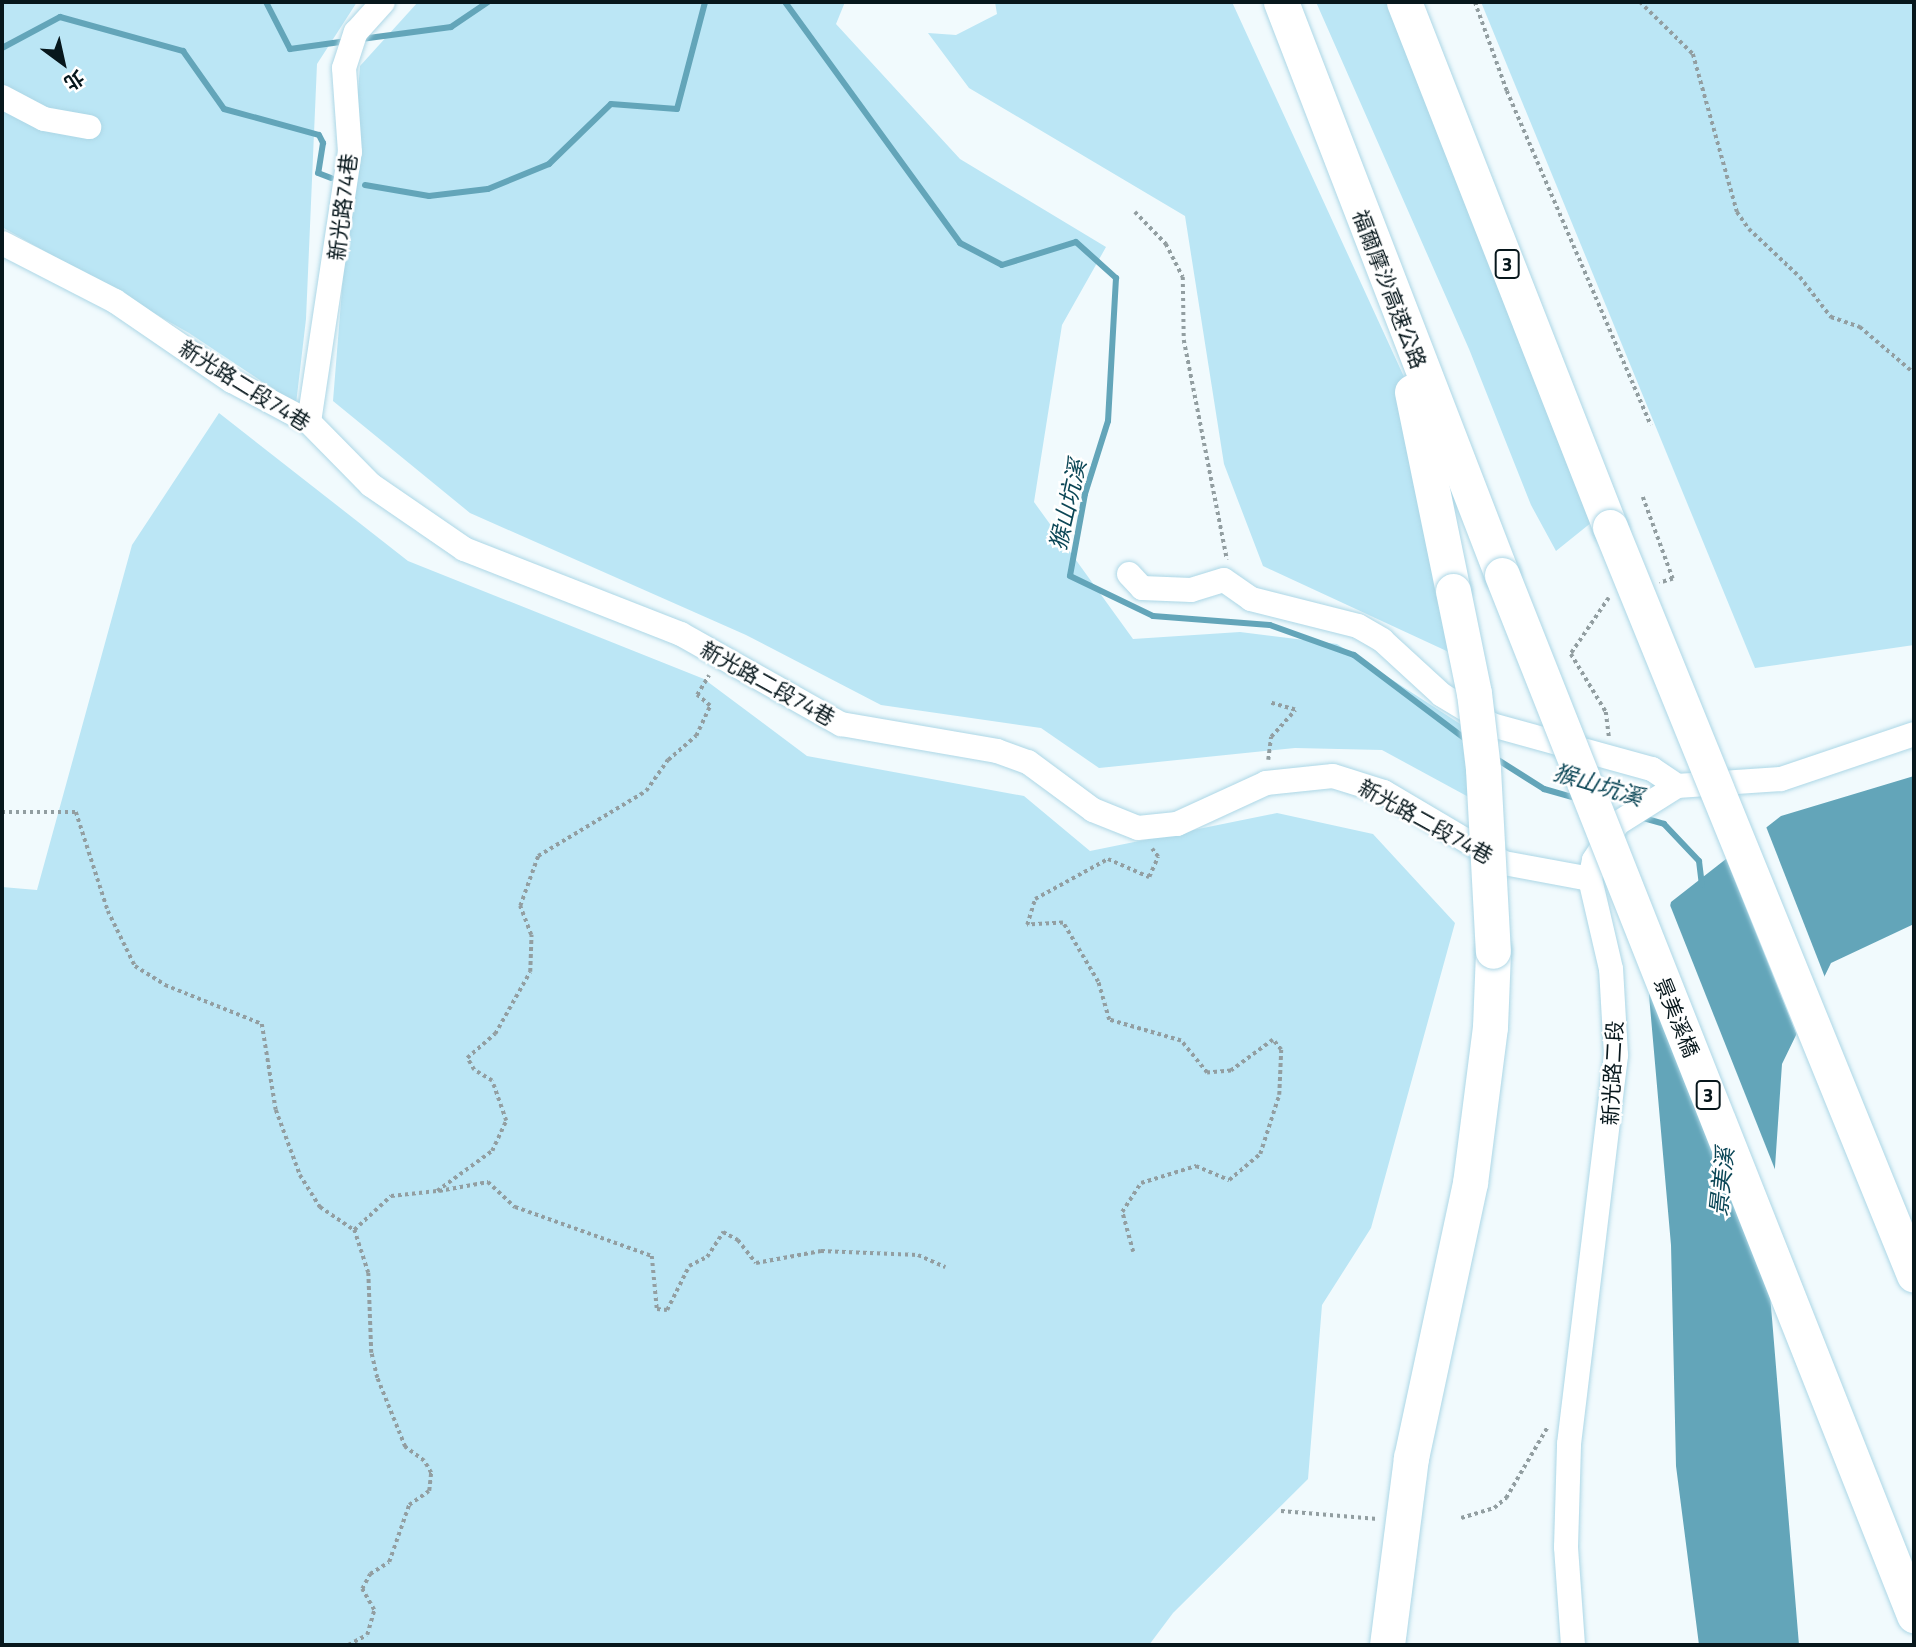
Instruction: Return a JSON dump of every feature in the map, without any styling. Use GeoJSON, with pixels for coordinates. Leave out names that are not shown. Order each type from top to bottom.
{"type":"FeatureCollection","features":[{"type":"Feature","properties":{"kind":"highway","name":"福爾摩沙高速公路"},"geometry":{"type":"LineString","coordinates":[[1281,2],[1393,299],[1502,575]]}},
{"type":"Feature","properties":{"kind":"highway","name":"3"},"geometry":{"type":"LineString","coordinates":[[1404,2],[1611,527],[1914,1275]]}},
{"type":"Feature","properties":{"kind":"highway"},"geometry":{"type":"LineString","coordinates":[[1387,1645],[1409,1471],[1470,1183],[1490,1027],[1493,951],[1479,731],[1393,299]]}},
{"type":"Feature","properties":{"kind":"highway","name":"景美溪橋"},"geometry":{"type":"LineString","coordinates":[[1502,575],[1914,1615]]}},
{"type":"Feature","properties":{"kind":"street","name":"新光路74巷"},"geometry":{"type":"LineString","coordinates":[[309,422],[350,152],[344,68],[352,42],[383,2]]}},
{"type":"Feature","properties":{"kind":"street"},"geometry":{"type":"LineString","coordinates":[[2,97],[44,119],[89,127]]}},
{"type":"Feature","properties":{"kind":"street","name":"新光路二段74巷"},"geometry":{"type":"LineString","coordinates":[[2,243],[115,301],[232,381],[309,422],[371,485],[464,549],[681,634],[720,657],[750,670],[841,724],[997,751],[1028,762],[1093,810],[1138,828],[1177,824],[1266,783],[1297,776],[1356,781],[1384,792],[1504,863],[1592,870]]}},
{"type":"Feature","properties":{"kind":"street"},"geometry":{"type":"LineString","coordinates":[[1129,574],[1143,588],[1191,590],[1224,580],[1251,599],[1358,626],[1382,640],[1442,695],[1492,725],[1652,769],[1667,791]]}},
{"type":"Feature","properties":{"kind":"street"},"geometry":{"type":"LineString","coordinates":[[1592,870],[1618,823],[1667,791],[1781,779],[1914,734]]}},
{"type":"Feature","properties":{"kind":"street","name":"新光路二段"},"geometry":{"type":"LineString","coordinates":[[1573,1645],[1566,1547],[1569,1444],[1616,1055],[1611,970],[1592,870]]}},
{"type":"Feature","properties":{"kind":"path"},"geometry":{"type":"LineString","coordinates":[[1475,2],[1507,91],[1651,425]]}},
{"type":"Feature","properties":{"kind":"path"},"geometry":{"type":"LineString","coordinates":[[1640,2],[1693,54],[1737,212],[1749,229],[1800,277],[1831,317],[1860,327],[1914,373]]}},
{"type":"Feature","properties":{"kind":"path"},"geometry":{"type":"LineString","coordinates":[[1135,212],[1166,244],[1183,277],[1184,340],[1228,558],[1224,580]]}},
{"type":"Feature","properties":{"kind":"path"},"geometry":{"type":"LineString","coordinates":[[437,1191],[492,1151],[506,1121],[492,1081],[474,1070],[467,1058],[495,1034],[530,972],[531,935],[520,906],[538,856],[646,790],[668,760],[696,736],[710,706],[697,695],[720,657]]}},
{"type":"Feature","properties":{"kind":"path"},"geometry":{"type":"LineString","coordinates":[[1266,783],[1271,737],[1295,710],[1270,703]]}},
{"type":"Feature","properties":{"kind":"path"},"geometry":{"type":"LineString","coordinates":[[2,812],[76,812],[108,911],[135,966],[164,985],[262,1024],[276,1110],[300,1175],[320,1207],[354,1230],[368,1273],[371,1353],[383,1398],[405,1447],[424,1461],[431,1473],[429,1491],[409,1505],[389,1562],[370,1574],[362,1588],[374,1610],[366,1635],[348,1645]]}},
{"type":"Feature","properties":{"kind":"path"},"geometry":{"type":"LineString","coordinates":[[1133,1252],[1122,1212],[1141,1183],[1196,1166],[1229,1180],[1259,1154],[1279,1095],[1281,1050],[1273,1040],[1231,1071],[1207,1073],[1181,1041],[1109,1020],[1098,982],[1063,923],[1027,925],[1035,899],[1108,859],[1149,877],[1158,857],[1138,828]]}},
{"type":"Feature","properties":{"kind":"path"},"geometry":{"type":"LineString","coordinates":[[354,1230],[391,1196],[488,1182],[514,1207],[652,1256],[657,1309],[667,1310],[690,1266],[707,1257],[723,1232],[738,1240],[756,1263],[821,1251],[918,1255],[944,1267]]}},
{"type":"Feature","properties":{"kind":"path"},"geometry":{"type":"LineString","coordinates":[[1461,1518],[1494,1508],[1506,1498],[1552,1421]]}},
{"type":"Feature","properties":{"kind":"path"},"geometry":{"type":"LineString","coordinates":[[1281,1511],[1391,1519]]}},
{"type":"Feature","properties":{"kind":"shaded area"},"geometry":{"type":"Polygon","coordinates":[[[2,2],[357,2],[317,64],[306,319],[296,404],[189,333],[2,227],[2,2]]]}},
{"type":"Feature","properties":{"kind":"shaded area"},"geometry":{"type":"Polygon","coordinates":[[[418,2],[845,2],[836,24],[960,159],[1106,247],[1062,325],[1034,502],[1133,639],[1240,632],[1337,644],[1488,742],[1487,807],[1382,750],[1295,748],[1099,768],[1041,728],[881,705],[746,635],[470,513],[333,401],[360,66],[418,2]]]}},
{"type":"Feature","properties":{"kind":"shaded area"},"geometry":{"type":"Polygon","coordinates":[[[995,2],[1232,2],[1405,379],[1479,666],[1263,566],[1224,464],[1185,216],[969,88],[928,33],[956,35],[997,14],[995,2]]]}},
{"type":"Feature","properties":{"kind":"shaded area"},"geometry":{"type":"Polygon","coordinates":[[[1316,2],[1389,2],[1592,522],[1556,551],[1531,505],[1469,349],[1316,2]]]}},
{"type":"Feature","properties":{"kind":"shaded area"},"geometry":{"type":"Polygon","coordinates":[[[1481,2],[1914,2],[1914,645],[1755,668],[1481,2]]]}},
{"type":"Feature","properties":{"kind":"shaded area"},"geometry":{"type":"Polygon","coordinates":[[[219,413],[408,561],[704,679],[807,756],[1024,796],[1090,851],[1277,813],[1373,834],[1455,923],[1371,1228],[1322,1305],[1308,1479],[1173,1613],[1149,1645],[2,1645],[2,887],[37,890],[132,545],[219,413]]]}},
{"type":"Feature","properties":{"kind":"water","name":"景美溪"},"geometry":{"type":"Polygon","coordinates":[[[1914,776],[1914,924],[1831,963],[1782,1064],[1768,1270],[1799,1645],[1699,1645],[1676,1466],[1671,1245],[1649,995],[1671,902],[1781,816],[1914,776]]]}},
{"type":"Feature","properties":{"kind":"pier"},"geometry":{"type":"Polygon","coordinates":[[[1765,824],[1826,980],[1798,1038],[1725,856],[1765,824]]]}},
{"type":"Feature","properties":{"kind":"pier"},"geometry":{"type":"Polygon","coordinates":[[[1668,900],[1778,1177],[1771,1270],[1649,980],[1668,900]]]}},
{"type":"Feature","properties":{"kind":"waterway","name":"猴山坑溪"},"geometry":{"type":"LineString","coordinates":[[266,2],[290,49],[347,41]]}},
{"type":"Feature","properties":{"kind":"waterway","name":"猴山坑溪"},"geometry":{"type":"LineString","coordinates":[[361,39],[451,27],[488,2]]}},
{"type":"Feature","properties":{"kind":"waterway"},"geometry":{"type":"LineString","coordinates":[[365,185],[429,196],[488,189],[549,164],[611,104],[677,109],[705,2]]}},
{"type":"Feature","properties":{"kind":"waterway","name":"猴山坑溪"},"geometry":{"type":"LineString","coordinates":[[785,2],[960,243],[1002,265],[1076,242],[1116,278],[1108,421],[1085,494],[1070,576],[1153,616],[1270,625],[1354,655],[1468,741]]}},
{"type":"Feature","properties":{"kind":"waterway"},"geometry":{"type":"LineString","coordinates":[[2,48],[60,17],[183,51],[224,109],[319,135],[323,143],[318,173],[331,178]]}},
{"type":"Feature","properties":{"kind":"waterway","name":"猴山坑溪"},"geometry":{"type":"LineString","coordinates":[[1495,758],[1544,789],[1579,799]]}},
{"type":"Feature","properties":{"kind":"waterway","name":"猴山坑溪"},"geometry":{"type":"LineString","coordinates":[[1640,817],[1664,824],[1699,861],[1702,885]]}}]}
